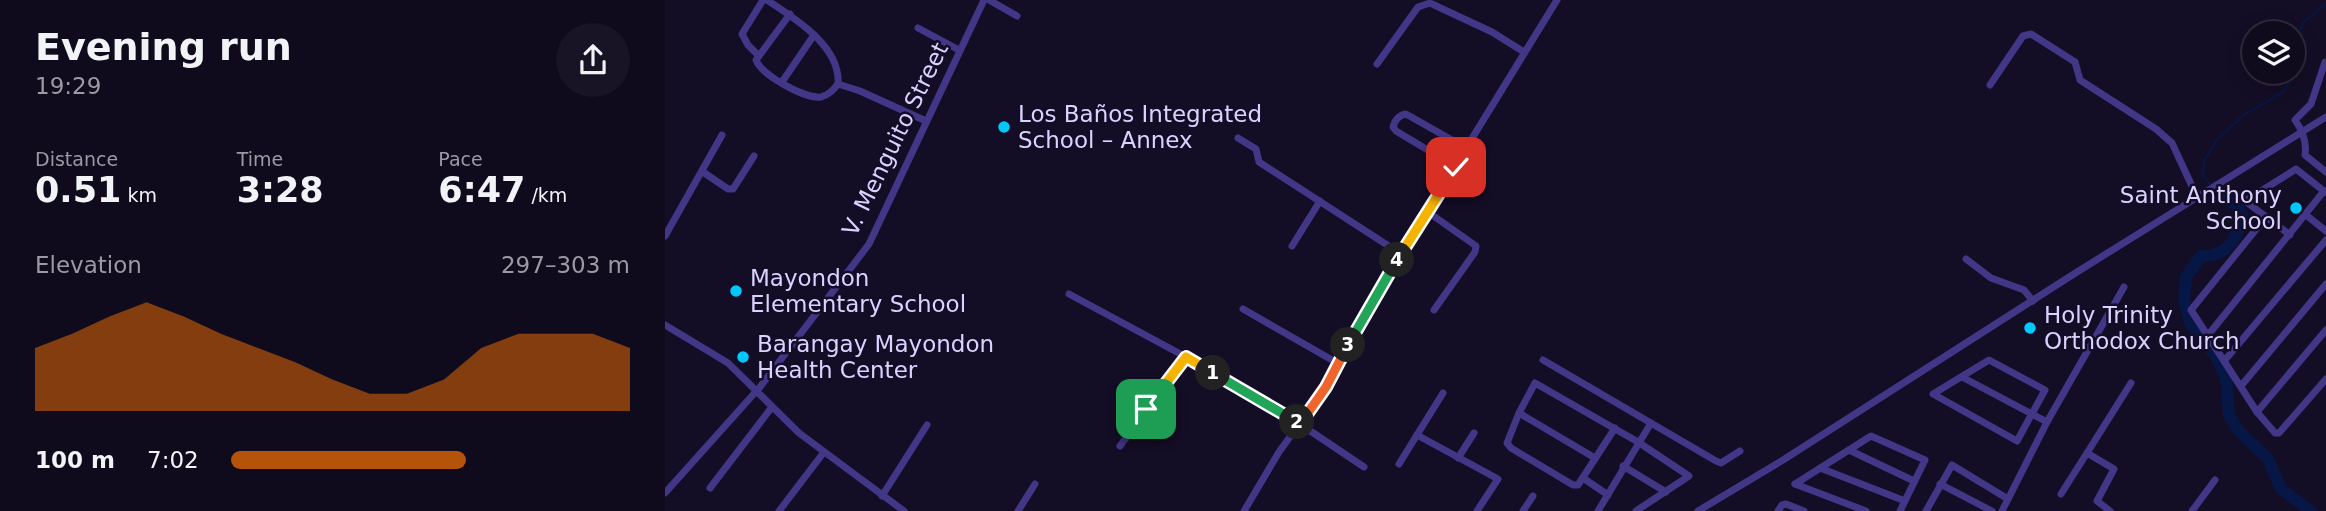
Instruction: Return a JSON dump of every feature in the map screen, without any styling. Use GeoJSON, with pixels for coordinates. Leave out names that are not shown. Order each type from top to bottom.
{"type":"FeatureCollection","features":[{"type":"Feature","properties":{"kind":"street"},"geometry":{"type":"LineString","coordinates":[[759,56],[742,34],[765,0],[790,15],[814,35],[836,64],[838,84],[828,95],[816,97],[798,91],[759,68],[756,60],[790,15]]}},
{"type":"Feature","properties":{"kind":"street"},"geometry":{"type":"LineString","coordinates":[[986,0],[1017,16]]}},
{"type":"Feature","properties":{"kind":"street","name":"V. Menguito Street"},"geometry":{"type":"LineString","coordinates":[[665,493],[757,391],[869,244],[959,50],[986,0]]}},
{"type":"Feature","properties":{"kind":"street"},"geometry":{"type":"LineString","coordinates":[[1544,0],[1552,7]]}},
{"type":"Feature","properties":{"kind":"street"},"geometry":{"type":"LineString","coordinates":[[1244,511],[1268,469],[1339,364],[1361,319],[1557,0]]}},
{"type":"Feature","properties":{"kind":"street"},"geometry":{"type":"LineString","coordinates":[[1377,64],[1418,7],[1430,2],[1474,22],[1524,52]]}},
{"type":"Feature","properties":{"kind":"street"},"geometry":{"type":"LineString","coordinates":[[918,28],[959,50]]}},
{"type":"Feature","properties":{"kind":"street"},"geometry":{"type":"LineString","coordinates":[[1990,85],[2023,36],[2031,34],[2075,62],[2080,80],[2156,129],[2172,143],[2198,196]]}},
{"type":"Feature","properties":{"kind":"street"},"geometry":{"type":"LineString","coordinates":[[782,82],[814,35]]}},
{"type":"Feature","properties":{"kind":"street"},"geometry":{"type":"LineString","coordinates":[[2325,62],[2311,104],[2295,119],[2306,143],[2305,155],[2326,172]]}},
{"type":"Feature","properties":{"kind":"street"},"geometry":{"type":"LineString","coordinates":[[838,84],[926,121]]}},
{"type":"Feature","properties":{"kind":"street"},"geometry":{"type":"LineString","coordinates":[[1456,167],[1396,131],[1394,122],[1406,114],[1466,148]]}},
{"type":"Feature","properties":{"kind":"street"},"geometry":{"type":"LineString","coordinates":[[1698,511],[2326,117]]}},
{"type":"Feature","properties":{"kind":"street"},"geometry":{"type":"LineString","coordinates":[[665,236],[722,135]]}},
{"type":"Feature","properties":{"kind":"street"},"geometry":{"type":"LineString","coordinates":[[1238,138],[1255,149],[1259,162],[1401,254]]}},
{"type":"Feature","properties":{"kind":"street"},"geometry":{"type":"LineString","coordinates":[[703,172],[728,189],[733,189],[754,156]]}},
{"type":"Feature","properties":{"kind":"street"},"geometry":{"type":"LineString","coordinates":[[2209,334],[2290,235],[2306,215],[2325,192],[2296,169],[2245,201],[2290,235]]}},
{"type":"Feature","properties":{"kind":"street"},"geometry":{"type":"LineString","coordinates":[[1292,246],[1320,201]]}},
{"type":"Feature","properties":{"kind":"street"},"geometry":{"type":"LineString","coordinates":[[1428,212],[1476,246],[1475,252],[1434,310]]}},
{"type":"Feature","properties":{"kind":"street"},"geometry":{"type":"LineString","coordinates":[[2306,215],[2326,231]]}},
{"type":"Feature","properties":{"kind":"street"},"geometry":{"type":"LineString","coordinates":[[2266,217],[2191,310],[2257,412],[2275,433],[2279,433],[2326,379]]}},
{"type":"Feature","properties":{"kind":"street"},"geometry":{"type":"LineString","coordinates":[[2225,360],[2326,240]]}},
{"type":"Feature","properties":{"kind":"street"},"geometry":{"type":"LineString","coordinates":[[1966,259],[1991,278],[2024,290],[2033,301]]}},
{"type":"Feature","properties":{"kind":"street"},"geometry":{"type":"LineString","coordinates":[[2241,386],[2326,284]]}},
{"type":"Feature","properties":{"kind":"street"},"geometry":{"type":"LineString","coordinates":[[2002,511],[2047,422],[2124,287]]}},
{"type":"Feature","properties":{"kind":"street"},"geometry":{"type":"LineString","coordinates":[[1069,294],[1186,357],[1300,424],[1364,467]]}},
{"type":"Feature","properties":{"kind":"street"},"geometry":{"type":"LineString","coordinates":[[1243,309],[1339,364]]}},
{"type":"Feature","properties":{"kind":"street"},"geometry":{"type":"LineString","coordinates":[[665,325],[728,363],[799,433],[904,511]]}},
{"type":"Feature","properties":{"kind":"street"},"geometry":{"type":"LineString","coordinates":[[2257,412],[2326,330]]}},
{"type":"Feature","properties":{"kind":"street"},"geometry":{"type":"LineString","coordinates":[[1120,446],[1186,357]]}},
{"type":"Feature","properties":{"kind":"street"},"geometry":{"type":"LineString","coordinates":[[1543,359],[1721,463],[1740,451]]}},
{"type":"Feature","properties":{"kind":"street"},"geometry":{"type":"LineString","coordinates":[[1989,360],[2045,390],[2017,441],[1933,394],[1962,377],[1989,360]]}},
{"type":"Feature","properties":{"kind":"street"},"geometry":{"type":"LineString","coordinates":[[1962,377],[2047,422]]}},
{"type":"Feature","properties":{"kind":"street"},"geometry":{"type":"LineString","coordinates":[[1615,428],[1578,485],[1573,485],[1507,443],[1535,383],[1615,428],[1689,476],[1636,511]]}},
{"type":"Feature","properties":{"kind":"street"},"geometry":{"type":"LineString","coordinates":[[2061,494],[2131,383]]}},
{"type":"Feature","properties":{"kind":"street"},"geometry":{"type":"LineString","coordinates":[[1399,464],[1443,393]]}},
{"type":"Feature","properties":{"kind":"street"},"geometry":{"type":"LineString","coordinates":[[710,488],[772,407]]}},
{"type":"Feature","properties":{"kind":"street"},"geometry":{"type":"LineString","coordinates":[[1519,413],[1595,458]]}},
{"type":"Feature","properties":{"kind":"street"},"geometry":{"type":"LineString","coordinates":[[1598,511],[1651,423]]}},
{"type":"Feature","properties":{"kind":"street"},"geometry":{"type":"LineString","coordinates":[[883,496],[927,425]]}},
{"type":"Feature","properties":{"kind":"street"},"geometry":{"type":"LineString","coordinates":[[1458,458],[1474,433]]}},
{"type":"Feature","properties":{"kind":"street"},"geometry":{"type":"LineString","coordinates":[[1417,435],[1498,479],[1477,511]]}},
{"type":"Feature","properties":{"kind":"street"},"geometry":{"type":"LineString","coordinates":[[1866,511],[1795,484],[1871,436],[1926,460],[1900,511]]}},
{"type":"Feature","properties":{"kind":"street"},"geometry":{"type":"LineString","coordinates":[[1849,450],[1914,481]]}},
{"type":"Feature","properties":{"kind":"street"},"geometry":{"type":"LineString","coordinates":[[779,511],[824,452]]}},
{"type":"Feature","properties":{"kind":"street"},"geometry":{"type":"LineString","coordinates":[[2087,453],[2114,469],[2097,501],[2110,511]]}},
{"type":"Feature","properties":{"kind":"street"},"geometry":{"type":"LineString","coordinates":[[1926,511],[1952,465],[2008,499]]}},
{"type":"Feature","properties":{"kind":"street"},"geometry":{"type":"LineString","coordinates":[[1623,466],[1666,492]]}},
{"type":"Feature","properties":{"kind":"street"},"geometry":{"type":"LineString","coordinates":[[1820,468],[1905,500]]}},
{"type":"Feature","properties":{"kind":"street"},"geometry":{"type":"LineString","coordinates":[[1583,478],[1608,495]]}},
{"type":"Feature","properties":{"kind":"street"},"geometry":{"type":"LineString","coordinates":[[2192,511],[2215,480]]}},
{"type":"Feature","properties":{"kind":"street"},"geometry":{"type":"LineString","coordinates":[[1017,511],[1035,484]]}},
{"type":"Feature","properties":{"kind":"street"},"geometry":{"type":"LineString","coordinates":[[1940,484],[1992,511]]}},
{"type":"Feature","properties":{"kind":"street"},"geometry":{"type":"LineString","coordinates":[[1523,511],[1534,496]]}},
{"type":"Feature","properties":{"kind":"street"},"geometry":{"type":"LineString","coordinates":[[1778,511],[1786,504],[1804,511]]}},
{"type":"Feature","properties":{"kind":"waterway"},"geometry":{"type":"LineString","coordinates":[[2210,184],[2203,176],[2204,161],[2217,140],[2245,114],[2282,93],[2294,75],[2303,23],[2326,3]]}},
{"type":"Feature","properties":{"kind":"waterway"},"geometry":{"type":"LineString","coordinates":[[2216,191],[2238,207],[2243,217],[2229,245],[2218,253],[2201,256],[2186,277],[2184,301],[2191,325],[2214,353],[2226,376],[2229,415],[2239,431],[2268,459],[2281,489],[2311,511]]}},
{"type":"Feature","properties":{"kind":"place","name":"Los Baños Integrated School – Annex"},"geometry":{"type":"Point","coordinates":[1004,127]}},
{"type":"Feature","properties":{"kind":"place","name":"Saint Anthony School"},"geometry":{"type":"Point","coordinates":[2296,208]}},
{"type":"Feature","properties":{"kind":"place","name":"Mayondon Elementary School"},"geometry":{"type":"Point","coordinates":[736,291]}},
{"type":"Feature","properties":{"kind":"place","name":"Holy Trinity Orthodox Church"},"geometry":{"type":"Point","coordinates":[2030,328]}},
{"type":"Feature","properties":{"kind":"place","name":"Barangay Mayondon Health Center"},"geometry":{"type":"Point","coordinates":[743,357]}},
{"type":"Feature","properties":{"kind":"route"},"geometry":{"type":"LineString","coordinates":[[1146,409],[1186,357],[1300,424],[1326,387],[1361,319],[1456,167]]}}]}
